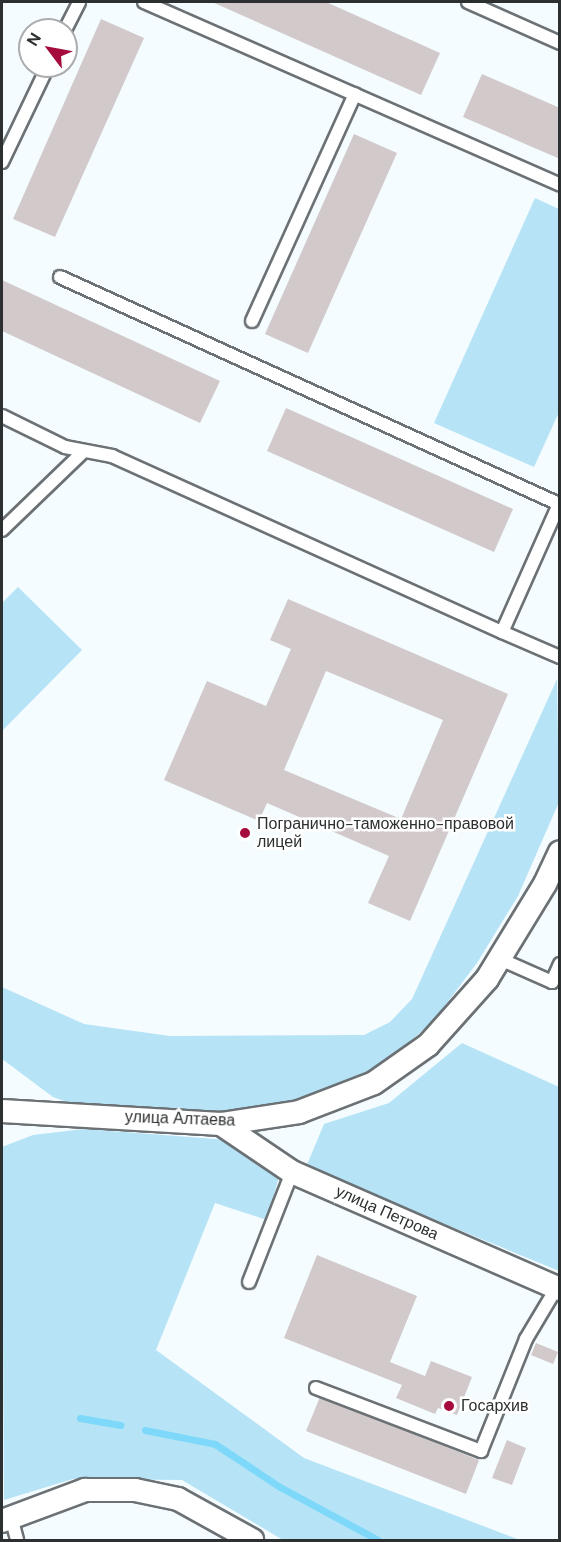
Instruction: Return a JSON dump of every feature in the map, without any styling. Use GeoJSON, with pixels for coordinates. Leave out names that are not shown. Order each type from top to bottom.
{"type":"FeatureCollection","features":[{"type":"Feature","properties":{"kind":"street","name":"улица Алтаева"},"geometry":{"type":"LineString","coordinates":[[2,1111],[221,1124],[299,1112],[374,1083],[435,1038],[500,959],[545,884],[560,852]]}},
{"type":"Feature","properties":{"kind":"street","name":"улица Петрова"},"geometry":{"type":"LineString","coordinates":[[221,1124],[292,1172],[558,1288]]}},
{"type":"Feature","properties":{"kind":"street"},"geometry":{"type":"LineString","coordinates":[[6,1519],[85,1490],[135,1491],[178,1499],[252,1540]]}},
{"type":"Feature","properties":{"kind":"lane"},"geometry":{"type":"LineString","coordinates":[[71,18],[79,2]]}},
{"type":"Feature","properties":{"kind":"lane"},"geometry":{"type":"LineString","coordinates":[[144,2],[560,185]]}},
{"type":"Feature","properties":{"kind":"lane"},"geometry":{"type":"LineString","coordinates":[[468,2],[560,43]]}},
{"type":"Feature","properties":{"kind":"lane"},"geometry":{"type":"LineString","coordinates":[[2,162],[42,78]]}},
{"type":"Feature","properties":{"kind":"lane"},"geometry":{"type":"LineString","coordinates":[[252,321],[355,94]]}},
{"type":"Feature","properties":{"kind":"lane"},"geometry":{"type":"LineString","coordinates":[[60,276],[559,503],[502,632]]}},
{"type":"Feature","properties":{"kind":"lane"},"geometry":{"type":"LineString","coordinates":[[2,416],[82,453],[112,456],[560,657]]}},
{"type":"Feature","properties":{"kind":"lane"},"geometry":{"type":"LineString","coordinates":[[2,530],[82,453]]}},
{"type":"Feature","properties":{"kind":"lane"},"geometry":{"type":"LineString","coordinates":[[500,959],[552,982],[560,964]]}},
{"type":"Feature","properties":{"kind":"lane"},"geometry":{"type":"LineString","coordinates":[[249,1282],[292,1172]]}},
{"type":"Feature","properties":{"kind":"lane"},"geometry":{"type":"LineString","coordinates":[[316,1388],[481,1451],[526,1339],[558,1288]]}},
{"type":"Feature","properties":{"kind":"lane"},"geometry":{"type":"LineString","coordinates":[[6,1519],[17,1540]]}},
{"type":"Feature","properties":{"kind":"shaded area"},"geometry":{"type":"Polygon","coordinates":[[[535,198],[559,209],[560,410],[534,467],[434,423],[535,198]]]}},
{"type":"Feature","properties":{"kind":"shaded area"},"geometry":{"type":"Polygon","coordinates":[[[18,587],[82,650],[2,731],[2,603],[18,587]]]}},
{"type":"Feature","properties":{"kind":"shaded area"},"geometry":{"type":"Polygon","coordinates":[[[557,679],[559,802],[518,896],[477,963],[434,1020],[376,1072],[327,1093],[232,1117],[95,1112],[53,1097],[2,1059],[2,987],[84,1024],[170,1036],[364,1035],[390,1022],[412,999],[557,679]]]}},
{"type":"Feature","properties":{"kind":"shaded area"},"geometry":{"type":"Polygon","coordinates":[[[462,1043],[559,1087],[559,1271],[306,1167],[324,1124],[389,1103],[462,1043]]]}},
{"type":"Feature","properties":{"kind":"shaded area"},"geometry":{"type":"Polygon","coordinates":[[[84,1129],[229,1140],[280,1173],[267,1220],[215,1203],[156,1350],[304,1458],[520,1540],[283,1540],[182,1480],[73,1479],[4,1500],[2,1147],[33,1135],[84,1129]]]}},
{"type":"Feature","properties":{"kind":"building"},"geometry":{"type":"Polygon","coordinates":[[[212,2],[326,2],[440,53],[421,95],[212,2]]]}},
{"type":"Feature","properties":{"kind":"building"},"geometry":{"type":"Polygon","coordinates":[[[101,19],[144,38],[55,237],[13,219],[75,78],[78,78],[78,71],[101,19]]]}},
{"type":"Feature","properties":{"kind":"building"},"geometry":{"type":"Polygon","coordinates":[[[482,74],[560,108],[560,159],[463,117],[482,74]]]}},
{"type":"Feature","properties":{"kind":"building"},"geometry":{"type":"Polygon","coordinates":[[[354,134],[397,153],[308,353],[265,334],[354,134]]]}},
{"type":"Feature","properties":{"kind":"building"},"geometry":{"type":"Polygon","coordinates":[[[2,280],[220,381],[200,423],[2,331],[2,280]]]}},
{"type":"Feature","properties":{"kind":"building"},"geometry":{"type":"Polygon","coordinates":[[[286,408],[513,509],[494,552],[267,451],[286,408]]]}},
{"type":"Feature","properties":{"kind":"building"},"geometry":{"type":"Polygon","coordinates":[[[288,599],[508,694],[410,921],[368,903],[389,856],[267,803],[259,821],[164,780],[207,681],[266,706],[291,649],[270,640],[288,599]],[[326,671],[284,770],[401,819],[443,720],[326,671]]]}},
{"type":"Feature","properties":{"kind":"building"},"geometry":{"type":"Polygon","coordinates":[[[317,1255],[417,1296],[390,1362],[425,1376],[431,1361],[472,1377],[457,1415],[438,1408],[435,1414],[396,1398],[402,1385],[284,1338],[317,1255]]]}},
{"type":"Feature","properties":{"kind":"building"},"geometry":{"type":"Polygon","coordinates":[[[536,1343],[558,1352],[553,1364],[531,1355],[536,1343]]]}},
{"type":"Feature","properties":{"kind":"building"},"geometry":{"type":"Polygon","coordinates":[[[320,1397],[479,1460],[466,1494],[306,1431],[320,1397]]]}},
{"type":"Feature","properties":{"kind":"building"},"geometry":{"type":"Polygon","coordinates":[[[507,1440],[526,1448],[512,1485],[492,1478],[507,1440]]]}},
{"type":"Feature","properties":{"kind":"waterway"},"geometry":{"type":"LineString","coordinates":[[80,1418],[120,1425]]}},
{"type":"Feature","properties":{"kind":"waterway"},"geometry":{"type":"LineString","coordinates":[[145,1430],[215,1444],[280,1487],[378,1540]]}},
{"type":"Feature","properties":{"kind":"place","name":"Погранично-таможенно-правовой лицей"},"geometry":{"type":"Point","coordinates":[245,833]}},
{"type":"Feature","properties":{"kind":"place","name":"Госархив"},"geometry":{"type":"Point","coordinates":[449,1406]}}]}
